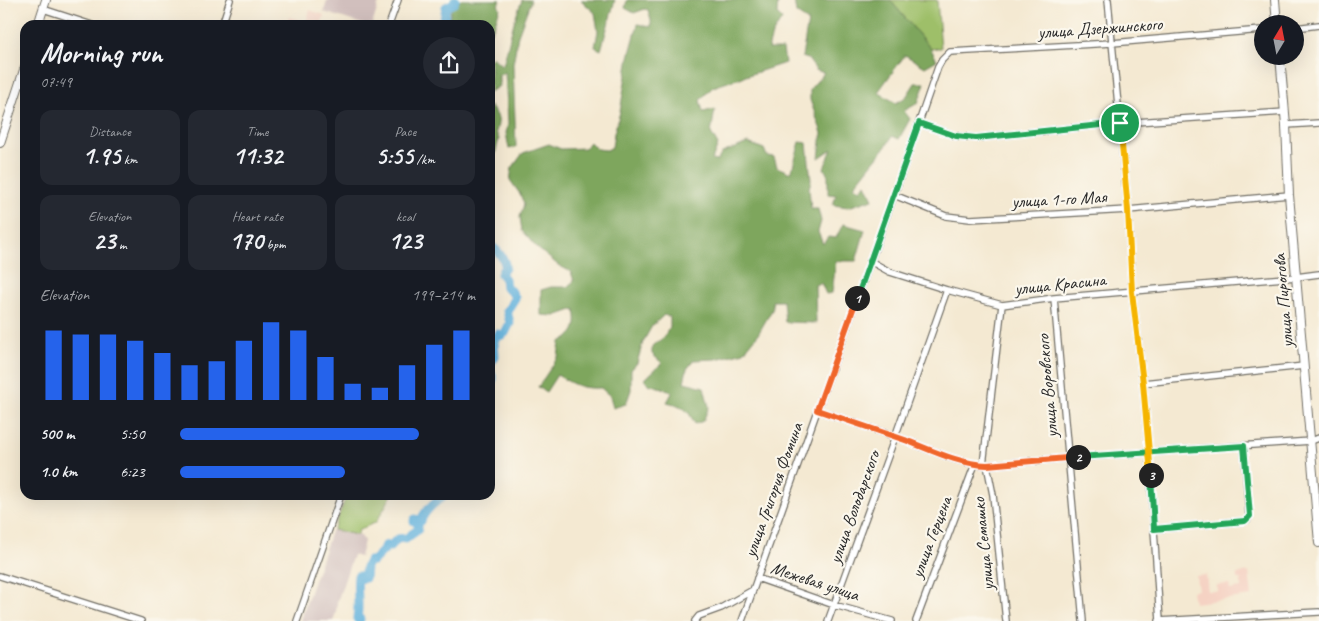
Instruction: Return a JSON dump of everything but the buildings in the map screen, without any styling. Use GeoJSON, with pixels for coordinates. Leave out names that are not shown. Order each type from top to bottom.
{"type":"FeatureCollection","features":[{"type":"Feature","properties":{"kind":"street"},"geometry":{"type":"LineString","coordinates":[[40,20],[46,0]]}},
{"type":"Feature","properties":{"kind":"street"},"geometry":{"type":"LineString","coordinates":[[224,20],[230,0]]}},
{"type":"Feature","properties":{"kind":"street"},"geometry":{"type":"LineString","coordinates":[[391,20],[398,0]]}},
{"type":"Feature","properties":{"kind":"street"},"geometry":{"type":"LineString","coordinates":[[1108,0],[1128,210],[1132,292],[1149,453],[1160,621],[1319,612]]}},
{"type":"Feature","properties":{"kind":"street"},"geometry":{"type":"LineString","coordinates":[[1275,0],[1276,15]]}},
{"type":"Feature","properties":{"kind":"street"},"geometry":{"type":"LineString","coordinates":[[43,9],[77,20]]}},
{"type":"Feature","properties":{"kind":"street"},"geometry":{"type":"LineString","coordinates":[[1304,27],[1319,26]]}},
{"type":"Feature","properties":{"kind":"street","name":"улица Дзержинского"},"geometry":{"type":"LineString","coordinates":[[942,60],[950,52],[1112,43],[1254,31]]}},
{"type":"Feature","properties":{"kind":"street","name":"улица Григория Фомина"},"geometry":{"type":"LineString","coordinates":[[742,621],[942,60]]}},
{"type":"Feature","properties":{"kind":"street","name":"улица Пирогова"},"geometry":{"type":"LineString","coordinates":[[1281,65],[1289,195],[1317,502],[1319,543]]}},
{"type":"Feature","properties":{"kind":"street"},"geometry":{"type":"LineString","coordinates":[[0,143],[20,82]]}},
{"type":"Feature","properties":{"kind":"street"},"geometry":{"type":"LineString","coordinates":[[919,123],[956,136],[976,138],[1120,123],[1284,112]]}},
{"type":"Feature","properties":{"kind":"street"},"geometry":{"type":"LineString","coordinates":[[1286,125],[1319,123]]}},
{"type":"Feature","properties":{"kind":"street","name":"улица 1-го Мая"},"geometry":{"type":"LineString","coordinates":[[894,195],[946,216],[970,220],[1128,210],[1289,195]]}},
{"type":"Feature","properties":{"kind":"street","name":"улица Красина"},"geometry":{"type":"LineString","coordinates":[[870,261],[890,272],[1002,305],[1054,298],[1319,274]]}},
{"type":"Feature","properties":{"kind":"street","name":"улица Володарского"},"geometry":{"type":"LineString","coordinates":[[828,621],[947,290]]}},
{"type":"Feature","properties":{"kind":"street","name":"улица Воровского"},"geometry":{"type":"LineString","coordinates":[[1054,298],[1083,621]]}},
{"type":"Feature","properties":{"kind":"street"},"geometry":{"type":"LineString","coordinates":[[985,465],[1002,305]]}},
{"type":"Feature","properties":{"kind":"street"},"geometry":{"type":"LineString","coordinates":[[1143,383],[1304,366]]}},
{"type":"Feature","properties":{"kind":"street"},"geometry":{"type":"LineString","coordinates":[[817,410],[960,460],[985,465],[1311,441],[1319,438]]}},
{"type":"Feature","properties":{"kind":"street"},"geometry":{"type":"LineString","coordinates":[[1154,529],[1245,521],[1248,519],[1250,516],[1244,446]]}},
{"type":"Feature","properties":{"kind":"street","name":"улица Герцена"},"geometry":{"type":"LineString","coordinates":[[916,621],[975,464]]}},
{"type":"Feature","properties":{"kind":"street","name":"улица Семашко"},"geometry":{"type":"LineString","coordinates":[[985,465],[993,495],[1006,621]]}},
{"type":"Feature","properties":{"kind":"street"},"geometry":{"type":"LineString","coordinates":[[298,621],[339,500]]}},
{"type":"Feature","properties":{"kind":"street"},"geometry":{"type":"LineString","coordinates":[[0,576],[141,621]]}},
{"type":"Feature","properties":{"kind":"street","name":"Межевая улица"},"geometry":{"type":"LineString","coordinates":[[757,578],[834,605],[892,621]]}},
{"type":"Feature","properties":{"kind":"street"},"geometry":{"type":"LineString","coordinates":[[697,619],[753,590]]}},
{"type":"Feature","properties":{"kind":"shaded area"},"geometry":{"type":"Polygon","coordinates":[[[327,0],[376,0],[375,2],[379,3],[374,20],[349,20],[324,12],[327,0]]]}},
{"type":"Feature","properties":{"kind":"shaded area"},"geometry":{"type":"Polygon","coordinates":[[[310,10],[324,15],[322,20],[307,20],[310,10]]]}},
{"type":"Feature","properties":{"kind":"shaded area"},"geometry":{"type":"Polygon","coordinates":[[[289,17],[299,20],[288,20],[289,17]]]}},
{"type":"Feature","properties":{"kind":"shaded area"},"geometry":{"type":"Polygon","coordinates":[[[332,529],[361,536],[364,541],[360,557],[353,555],[337,602],[333,621],[300,621],[332,529]]]}},
{"type":"Feature","properties":{"kind":"shaded area"},"geometry":{"type":"Polygon","coordinates":[[[1249,572],[1252,596],[1194,603],[1192,591],[1198,590],[1196,576],[1206,575],[1208,591],[1217,591],[1217,585],[1229,584],[1230,590],[1241,588],[1241,579],[1237,579],[1237,574],[1249,572]]]}},
{"type":"Feature","properties":{"kind":"green space"},"geometry":{"type":"Polygon","coordinates":[[[456,0],[501,0],[498,4],[500,8],[495,23],[495,20],[449,20],[452,5],[456,0]]]}},
{"type":"Feature","properties":{"kind":"green space"},"geometry":{"type":"Polygon","coordinates":[[[522,0],[531,0],[518,35],[513,64],[516,147],[509,149],[506,133],[508,124],[505,72],[499,75],[499,86],[495,89],[495,59],[503,65],[514,22],[522,0]]]}},
{"type":"Feature","properties":{"kind":"green space"},"geometry":{"type":"Polygon","coordinates":[[[581,0],[615,0],[601,50],[595,47],[598,31],[595,13],[581,0]]]}},
{"type":"Feature","properties":{"kind":"green space"},"geometry":{"type":"Polygon","coordinates":[[[627,0],[778,0],[777,14],[782,19],[772,35],[768,49],[783,49],[785,63],[713,87],[700,100],[703,112],[715,109],[711,133],[718,145],[712,160],[717,161],[722,153],[748,143],[764,149],[767,156],[774,157],[777,167],[791,173],[800,142],[807,143],[811,180],[809,188],[811,209],[818,209],[821,221],[818,232],[823,244],[828,237],[836,238],[843,224],[865,230],[856,261],[836,261],[832,293],[826,294],[821,283],[815,285],[816,323],[785,322],[783,301],[772,301],[773,308],[757,336],[744,352],[716,359],[694,360],[687,369],[684,382],[704,387],[709,407],[703,421],[695,424],[684,409],[667,402],[672,393],[669,390],[648,384],[645,379],[662,363],[652,354],[652,346],[663,338],[670,327],[670,317],[664,315],[652,326],[643,342],[637,363],[631,370],[631,390],[626,404],[613,408],[610,396],[601,388],[578,386],[557,375],[546,392],[538,387],[558,357],[560,342],[573,333],[576,325],[575,309],[555,316],[541,315],[541,290],[551,287],[567,287],[574,281],[571,272],[558,265],[536,247],[522,231],[520,217],[524,204],[520,194],[510,180],[512,168],[523,153],[549,144],[561,149],[585,148],[590,142],[597,149],[607,150],[612,147],[629,57],[638,24],[651,27],[648,10],[645,9],[634,13],[625,8],[627,0]]]}},
{"type":"Feature","properties":{"kind":"green space"},"geometry":{"type":"Polygon","coordinates":[[[794,0],[890,0],[931,49],[937,60],[925,67],[905,55],[878,92],[896,103],[906,97],[915,83],[925,83],[918,103],[904,111],[910,119],[899,139],[892,136],[854,186],[860,190],[866,184],[873,199],[848,207],[833,205],[836,195],[828,194],[828,176],[824,168],[832,149],[819,158],[822,133],[810,100],[810,89],[824,73],[816,70],[808,59],[802,57],[808,21],[796,13],[794,0]]]}},
{"type":"Feature","properties":{"kind":"green space"},"geometry":{"type":"Polygon","coordinates":[[[890,0],[937,0],[941,48],[931,49],[890,0]]]}},
{"type":"Feature","properties":{"kind":"green space"},"geometry":{"type":"Polygon","coordinates":[[[495,113],[498,118],[496,132],[499,139],[495,154],[495,113]]]}},
{"type":"Feature","properties":{"kind":"green space"},"geometry":{"type":"Polygon","coordinates":[[[345,500],[389,500],[376,522],[359,530],[357,535],[333,530],[345,500]]]}},
{"type":"Feature","properties":{"kind":"waterway"},"geometry":{"type":"LineString","coordinates":[[444,20],[446,7],[454,3],[455,0]]}},
{"type":"Feature","properties":{"kind":"waterway"},"geometry":{"type":"LineString","coordinates":[[495,249],[503,258],[505,265],[501,274],[505,279],[506,288],[512,292],[515,298],[507,311],[510,323],[505,333],[500,336],[498,334],[495,338]]}},
{"type":"Feature","properties":{"kind":"waterway"},"geometry":{"type":"LineString","coordinates":[[359,621],[360,619],[357,618],[358,576],[365,578],[366,567],[369,561],[373,561],[384,550],[385,546],[388,545],[390,547],[396,540],[406,539],[417,530],[418,523],[414,521],[415,519],[421,521],[424,514],[439,500]]}},
{"type":"Feature","properties":{"kind":"route"},"geometry":{"type":"LineString","coordinates":[[1120,123],[976,138],[956,136],[919,123],[817,410],[975,464],[987,465],[1068,458],[1149,453],[1244,446],[1250,516],[1248,519],[1245,521],[1154,529],[1149,453],[1143,383],[1132,292],[1128,210],[1120,123]]}}]}
